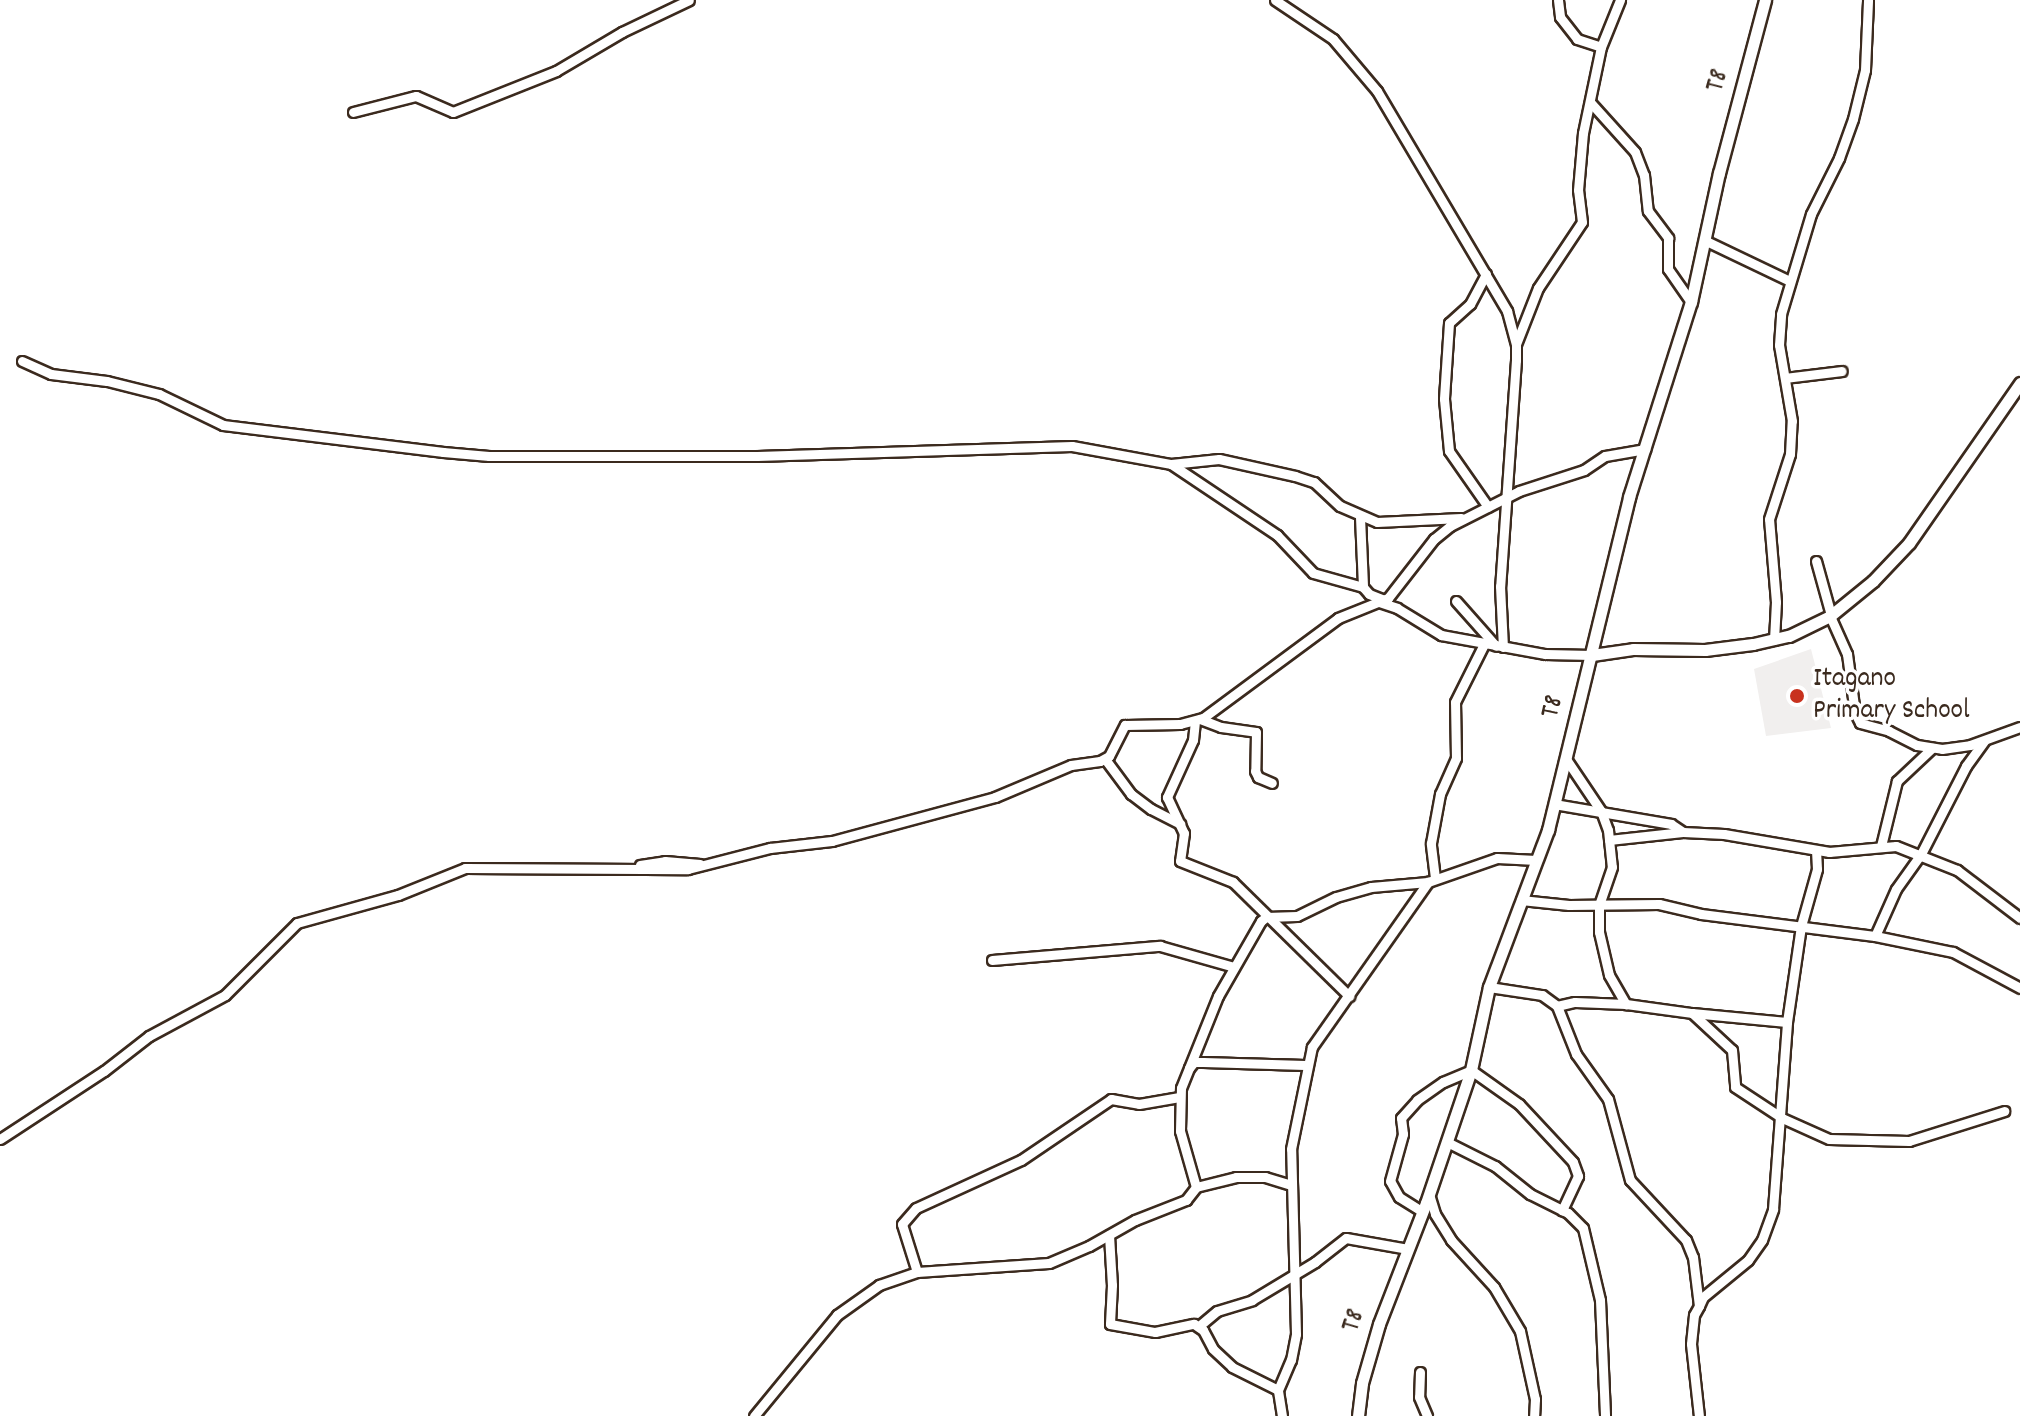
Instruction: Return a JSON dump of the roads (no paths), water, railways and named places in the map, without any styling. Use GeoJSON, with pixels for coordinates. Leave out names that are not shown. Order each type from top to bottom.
{"type":"FeatureCollection","features":[{"type":"Feature","properties":{"kind":"street"},"geometry":{"type":"LineString","coordinates":[[353,112],[416,96],[453,112],[556,71],[622,32],[689,0]]}},
{"type":"Feature","properties":{"kind":"street"},"geometry":{"type":"LineString","coordinates":[[1275,0],[1319,27],[1364,75],[1435,184],[1507,311],[1516,344]]}},
{"type":"Feature","properties":{"kind":"street"},"geometry":{"type":"LineString","coordinates":[[1558,0],[1560,17],[1577,39],[1601,47]]}},
{"type":"Feature","properties":{"kind":"street"},"geometry":{"type":"LineString","coordinates":[[1500,646],[1500,586],[1516,344],[1538,288],[1582,222],[1578,175],[1590,102],[1601,47],[1620,0]]}},
{"type":"Feature","properties":{"kind":"street","name":"T8"},"geometry":{"type":"LineString","coordinates":[[1358,1416],[1369,1356],[1447,1142],[1471,1070],[1489,987],[1554,804],[1629,497],[1691,302],[1725,148],[1765,0]]}},
{"type":"Feature","properties":{"kind":"street"},"geometry":{"type":"LineString","coordinates":[[1774,640],[1775,587],[1769,519],[1791,441],[1779,330],[1790,281],[1811,214],[1839,158],[1853,119],[1865,70],[1868,0]]}},
{"type":"Feature","properties":{"kind":"street"},"geometry":{"type":"LineString","coordinates":[[1590,102],[1635,152],[1644,175],[1648,211],[1668,238],[1668,269],[1691,302]]}},
{"type":"Feature","properties":{"kind":"street"},"geometry":{"type":"LineString","coordinates":[[1706,241],[1790,281]]}},
{"type":"Feature","properties":{"kind":"street"},"geometry":{"type":"LineString","coordinates":[[1486,274],[1470,304],[1449,323],[1444,399],[1449,451],[1488,507]]}},
{"type":"Feature","properties":{"kind":"street"},"geometry":{"type":"LineString","coordinates":[[22,361],[51,374],[107,381],[159,394],[223,425],[443,452],[757,456],[1057,445],[1110,450],[1171,464],[1219,459],[1301,477],[1314,482],[1333,502],[1360,517],[1385,523],[1468,517]]}},
{"type":"Feature","properties":{"kind":"street"},"geometry":{"type":"LineString","coordinates":[[1785,378],[1842,371]]}},
{"type":"Feature","properties":{"kind":"street"},"geometry":{"type":"LineString","coordinates":[[1171,464],[1277,535],[1313,573],[1365,590],[1441,635],[1562,656],[1633,649],[1722,648],[1774,640],[1831,616],[1873,581],[1909,543],[2020,383]]}},
{"type":"Feature","properties":{"kind":"street"},"geometry":{"type":"LineString","coordinates":[[1105,759],[1121,729],[1131,723],[1171,725],[1198,720],[1285,660],[1338,618],[1382,601],[1394,593],[1439,534],[1468,517],[1519,491],[1578,473],[1605,456],[1645,449]]}},
{"type":"Feature","properties":{"kind":"street"},"geometry":{"type":"LineString","coordinates":[[1358,610],[1365,590],[1360,517]]}},
{"type":"Feature","properties":{"kind":"street"},"geometry":{"type":"LineString","coordinates":[[1816,561],[1831,616],[1847,654],[1857,720],[1932,748],[1961,746],[2020,727]]}},
{"type":"Feature","properties":{"kind":"street"},"geometry":{"type":"LineString","coordinates":[[1456,601],[1500,646]]}},
{"type":"Feature","properties":{"kind":"street"},"geometry":{"type":"LineString","coordinates":[[1282,1416],[1278,1390],[1294,1347],[1296,1273],[1291,1185],[1292,1134],[1305,1065],[1318,1034],[1432,880],[1431,843],[1440,794],[1456,758],[1455,702],[1484,644]]}},
{"type":"Feature","properties":{"kind":"street"},"geometry":{"type":"LineString","coordinates":[[1198,720],[1256,732],[1255,771],[1258,777],[1272,783]]}},
{"type":"Feature","properties":{"kind":"street"},"geometry":{"type":"LineString","coordinates":[[1198,720],[1193,740],[1167,797],[1184,837],[1179,851],[1180,861],[1228,879],[1253,899],[1266,917],[1349,996]]}},
{"type":"Feature","properties":{"kind":"street"},"geometry":{"type":"LineString","coordinates":[[1875,936],[1896,889],[1921,854],[1966,766],[1987,738]]}},
{"type":"Feature","properties":{"kind":"street"},"geometry":{"type":"LineString","coordinates":[[1881,846],[1897,781],[1932,748]]}},
{"type":"Feature","properties":{"kind":"street"},"geometry":{"type":"LineString","coordinates":[[1105,759],[1131,794],[1180,824]]}},
{"type":"Feature","properties":{"kind":"street"},"geometry":{"type":"LineString","coordinates":[[0,1139],[104,1071],[149,1036],[225,995],[297,923],[398,895],[465,868],[632,867],[664,870],[706,864],[770,848],[862,834],[931,811],[995,797],[1071,765],[1105,759]]}},
{"type":"Feature","properties":{"kind":"street"},"geometry":{"type":"LineString","coordinates":[[1566,759],[1601,811],[1609,840],[1612,867],[1597,918],[1604,960],[1614,987],[1626,1004]]}},
{"type":"Feature","properties":{"kind":"street"},"geometry":{"type":"LineString","coordinates":[[1554,804],[1671,824],[1683,832]]}},
{"type":"Feature","properties":{"kind":"street"},"geometry":{"type":"LineString","coordinates":[[1609,840],[1683,832],[1724,834],[1816,850],[1869,851],[1881,846],[1896,846],[1957,870],[2020,918]]}},
{"type":"Feature","properties":{"kind":"street"},"geometry":{"type":"LineString","coordinates":[[1699,1416],[1691,1344],[1694,1315],[1703,1297],[1748,1260],[1769,1227],[1777,1189],[1787,1022],[1801,926],[1814,883],[1816,850]]}},
{"type":"Feature","properties":{"kind":"street"},"geometry":{"type":"LineString","coordinates":[[1266,917],[1297,916],[1336,897],[1371,887],[1432,880],[1497,858],[1536,860]]}},
{"type":"Feature","properties":{"kind":"street"},"geometry":{"type":"LineString","coordinates":[[1521,900],[1599,905],[1659,904],[1701,914],[1875,936],[1953,952],[2020,988]]}},
{"type":"Feature","properties":{"kind":"street"},"geometry":{"type":"LineString","coordinates":[[1196,1187],[1180,1131],[1179,1097],[1214,1005],[1266,917]]}},
{"type":"Feature","properties":{"kind":"street"},"geometry":{"type":"LineString","coordinates":[[992,960],[1160,946],[1234,967]]}},
{"type":"Feature","properties":{"kind":"street"},"geometry":{"type":"LineString","coordinates":[[1489,987],[1542,995],[1557,1006],[1576,1054],[1608,1099],[1630,1180],[1677,1228],[1690,1249],[1699,1306]]}},
{"type":"Feature","properties":{"kind":"street"},"geometry":{"type":"LineString","coordinates":[[1557,1006],[1575,1002],[1626,1004],[1787,1022]]}},
{"type":"Feature","properties":{"kind":"street"},"geometry":{"type":"LineString","coordinates":[[1692,1013],[1732,1050],[1735,1087],[1782,1118],[1829,1139],[1896,1143],[2004,1111]]}},
{"type":"Feature","properties":{"kind":"street"},"geometry":{"type":"LineString","coordinates":[[1189,1068],[1194,1062],[1305,1065]]}},
{"type":"Feature","properties":{"kind":"street"},"geometry":{"type":"LineString","coordinates":[[1423,1212],[1399,1197],[1390,1181],[1403,1134],[1401,1118],[1417,1100],[1471,1070],[1519,1104],[1573,1162],[1578,1176],[1562,1211]]}},
{"type":"Feature","properties":{"kind":"street"},"geometry":{"type":"LineString","coordinates":[[917,1272],[902,1224],[916,1208],[1021,1160],[1111,1099],[1139,1104],[1179,1097]]}},
{"type":"Feature","properties":{"kind":"street"},"geometry":{"type":"LineString","coordinates":[[1447,1142],[1489,1162],[1530,1194],[1562,1211],[1583,1228],[1595,1271],[1605,1416]]}},
{"type":"Feature","properties":{"kind":"street"},"geometry":{"type":"LineString","coordinates":[[754,1416],[821,1332],[848,1304],[879,1285],[917,1272],[1049,1263],[1135,1220],[1178,1204],[1196,1187],[1212,1181],[1253,1176],[1291,1185]]}},
{"type":"Feature","properties":{"kind":"street"},"geometry":{"type":"LineString","coordinates":[[1429,1194],[1451,1240],[1494,1287],[1520,1331],[1535,1399],[1534,1416]]}},
{"type":"Feature","properties":{"kind":"street"},"geometry":{"type":"LineString","coordinates":[[1109,1235],[1112,1285],[1110,1324],[1155,1332],[1184,1324],[1199,1326],[1217,1311],[1252,1300],[1346,1238],[1408,1249]]}},
{"type":"Feature","properties":{"kind":"street"},"geometry":{"type":"LineString","coordinates":[[1199,1326],[1213,1349],[1232,1367],[1278,1390]]}},
{"type":"Feature","properties":{"kind":"street"},"geometry":{"type":"LineString","coordinates":[[1420,1372],[1419,1397],[1427,1416]]}},
{"type":"Feature","properties":{"kind":"street"},"geometry":{"type":"LineString","coordinates":[[1272,1416],[1279,1404]]}},
{"type":"Feature","properties":{"kind":"place","name":"Itagano Primary School"},"geometry":{"type":"Point","coordinates":[1797,696]}}]}
